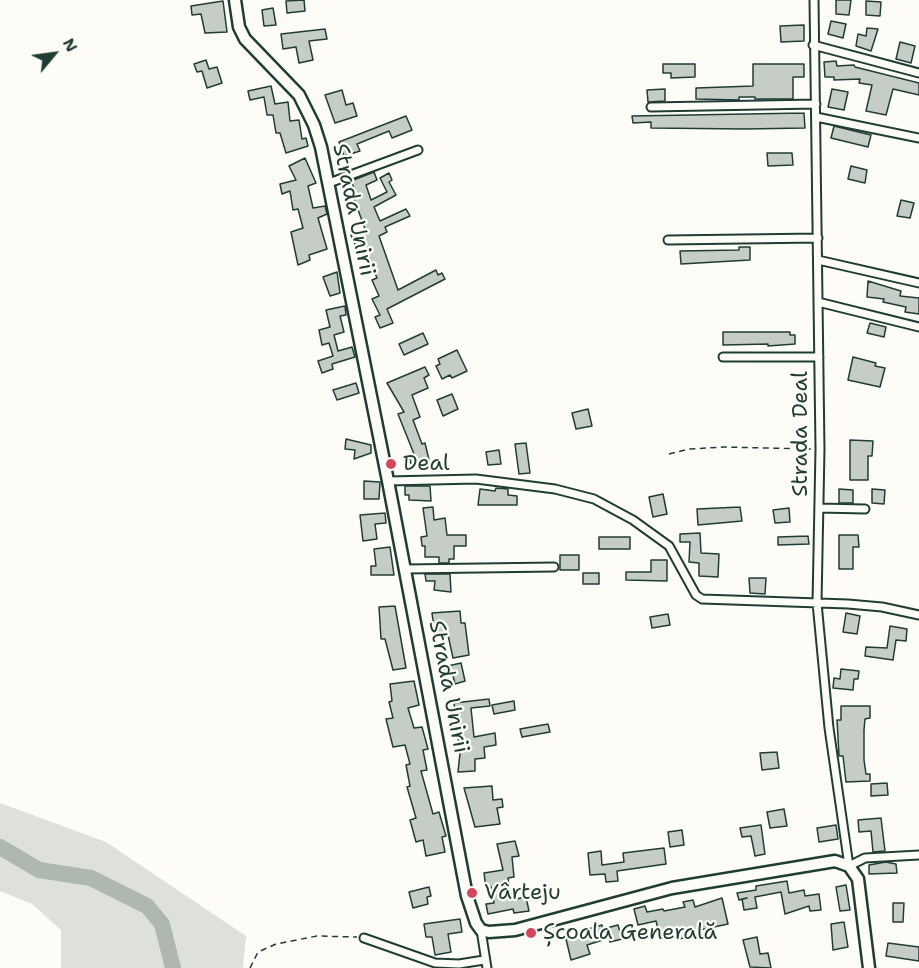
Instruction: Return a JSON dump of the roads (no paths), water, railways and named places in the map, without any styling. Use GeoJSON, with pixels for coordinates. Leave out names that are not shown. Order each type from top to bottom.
{"type":"FeatureCollection","features":[{"type":"Feature","properties":{"kind":"main road","name":"Strada Unirii"},"geometry":{"type":"LineString","coordinates":[[235,0],[239,27],[245,39],[293,88],[305,104],[317,134],[329,183],[388,481],[467,896],[471,914],[482,930]]}},
{"type":"Feature","properties":{"kind":"main road"},"geometry":{"type":"LineString","coordinates":[[482,930],[496,932],[515,930],[694,883],[827,862],[841,862],[849,866],[860,886],[869,968]]}},
{"type":"Feature","properties":{"kind":"street","name":"Strada Deal"},"geometry":{"type":"LineString","coordinates":[[814,0],[820,449],[817,603],[829,728],[849,866]]}},
{"type":"Feature","properties":{"kind":"street"},"geometry":{"type":"LineString","coordinates":[[813,45],[919,73]]}},
{"type":"Feature","properties":{"kind":"street"},"geometry":{"type":"LineString","coordinates":[[651,107],[816,104]]}},
{"type":"Feature","properties":{"kind":"street"},"geometry":{"type":"LineString","coordinates":[[816,117],[919,138]]}},
{"type":"Feature","properties":{"kind":"street"},"geometry":{"type":"LineString","coordinates":[[329,183],[418,150]]}},
{"type":"Feature","properties":{"kind":"street"},"geometry":{"type":"LineString","coordinates":[[668,240],[818,238]]}},
{"type":"Feature","properties":{"kind":"street"},"geometry":{"type":"LineString","coordinates":[[818,260],[919,283]]}},
{"type":"Feature","properties":{"kind":"street"},"geometry":{"type":"LineString","coordinates":[[818,302],[919,327]]}},
{"type":"Feature","properties":{"kind":"street"},"geometry":{"type":"LineString","coordinates":[[723,357],[819,357]]}},
{"type":"Feature","properties":{"kind":"street"},"geometry":{"type":"LineString","coordinates":[[388,481],[476,479],[580,494],[614,508],[669,546],[699,598],[882,607],[919,615]]}},
{"type":"Feature","properties":{"kind":"street"},"geometry":{"type":"LineString","coordinates":[[820,508],[864,509]]}},
{"type":"Feature","properties":{"kind":"street"},"geometry":{"type":"LineString","coordinates":[[405,569],[554,567]]}},
{"type":"Feature","properties":{"kind":"street"},"geometry":{"type":"LineString","coordinates":[[849,866],[866,858],[919,855]]}},
{"type":"Feature","properties":{"kind":"street"},"geometry":{"type":"LineString","coordinates":[[482,930],[484,960],[487,968]]}},
{"type":"Feature","properties":{"kind":"street"},"geometry":{"type":"LineString","coordinates":[[364,938],[435,963],[459,964],[484,960]]}},
{"type":"Feature","properties":{"kind":"waterway"},"geometry":{"type":"LineString","coordinates":[[0,847],[39,870],[91,878],[147,906],[162,924],[173,968]]}},
{"type":"Feature","properties":{"kind":"place","name":"Deal"},"geometry":{"type":"Point","coordinates":[391,464]}},
{"type":"Feature","properties":{"kind":"place","name":"Vârteju"},"geometry":{"type":"Point","coordinates":[472,893]}},
{"type":"Feature","properties":{"kind":"place","name":"Școala Generală"},"geometry":{"type":"Point","coordinates":[531,933]}}]}
